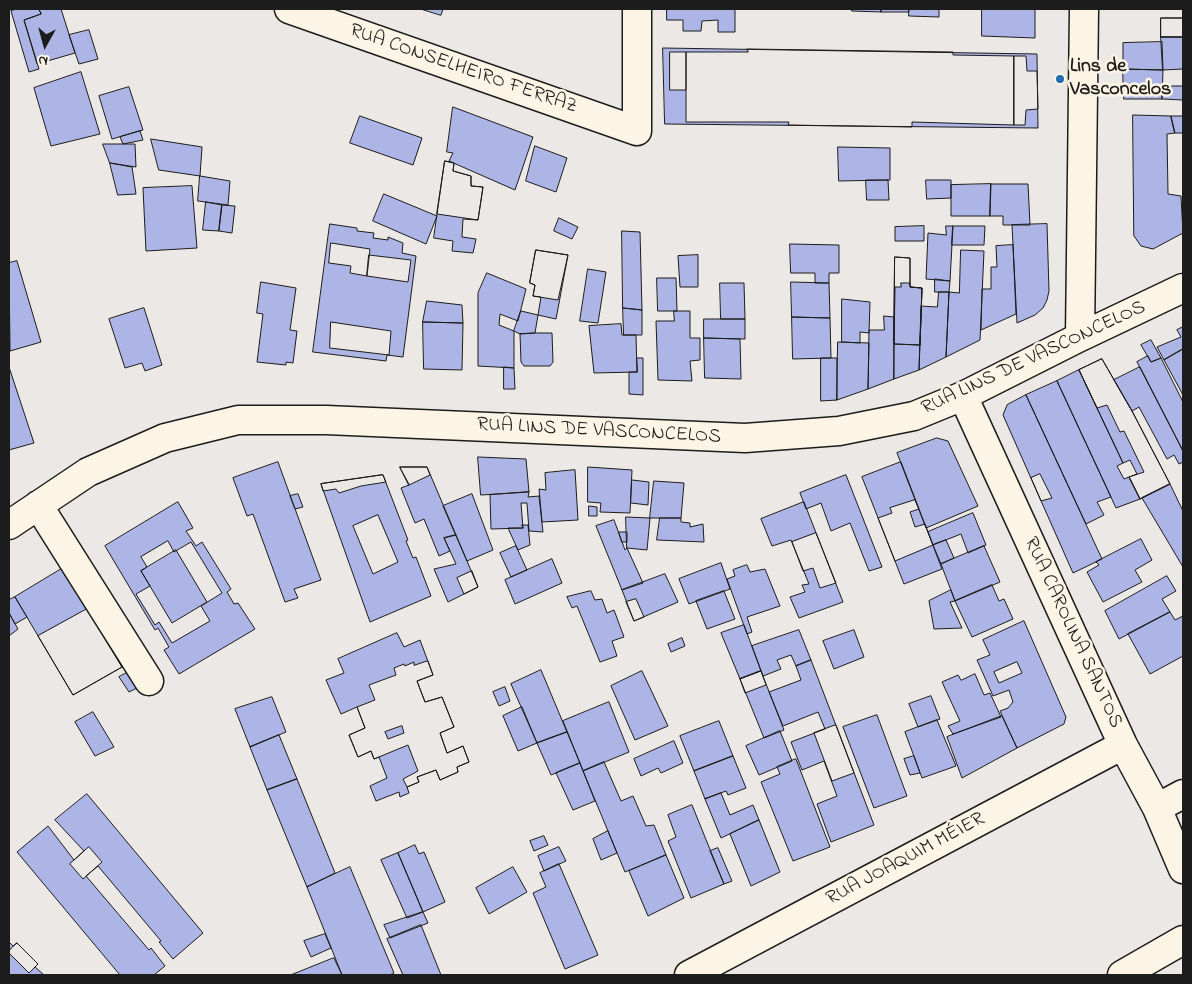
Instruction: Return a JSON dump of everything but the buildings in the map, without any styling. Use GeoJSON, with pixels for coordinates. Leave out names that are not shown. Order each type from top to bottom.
{"type":"FeatureCollection","features":[{"type":"Feature","properties":{"kind":"street","name":"RUA CONSELHEIRO FERRAZ"},"geometry":{"type":"LineString","coordinates":[[289,9],[636,131],[637,9]]}},
{"type":"Feature","properties":{"kind":"street"},"geometry":{"type":"LineString","coordinates":[[1080,337],[1084,9]]}},
{"type":"Feature","properties":{"kind":"street","name":"RUA LINS DE VASCONCELOS"},"geometry":{"type":"LineString","coordinates":[[9,525],[88,472],[165,438],[238,420],[326,420],[745,438],[839,431],[914,416],[963,396],[1183,288]]}},
{"type":"Feature","properties":{"kind":"street","name":"RUA CAROLINA SANTOS"},"geometry":{"type":"LineString","coordinates":[[963,396],[1123,745],[1157,808],[1183,869]]}},
{"type":"Feature","properties":{"kind":"street"},"geometry":{"type":"LineString","coordinates":[[38,505],[149,682]]}},
{"type":"Feature","properties":{"kind":"street","name":"RUA JOAQUIM MÉIER"},"geometry":{"type":"LineString","coordinates":[[689,975],[1123,745]]}},
{"type":"Feature","properties":{"kind":"street"},"geometry":{"type":"LineString","coordinates":[[1157,808],[1183,794]]}},
{"type":"Feature","properties":{"kind":"street"},"geometry":{"type":"LineString","coordinates":[[1122,975],[1183,940]]}},
{"type":"Feature","properties":{"kind":"place","name":"Lins de Vasconcelos"},"geometry":{"type":"Point","coordinates":[1060,79]}}]}
